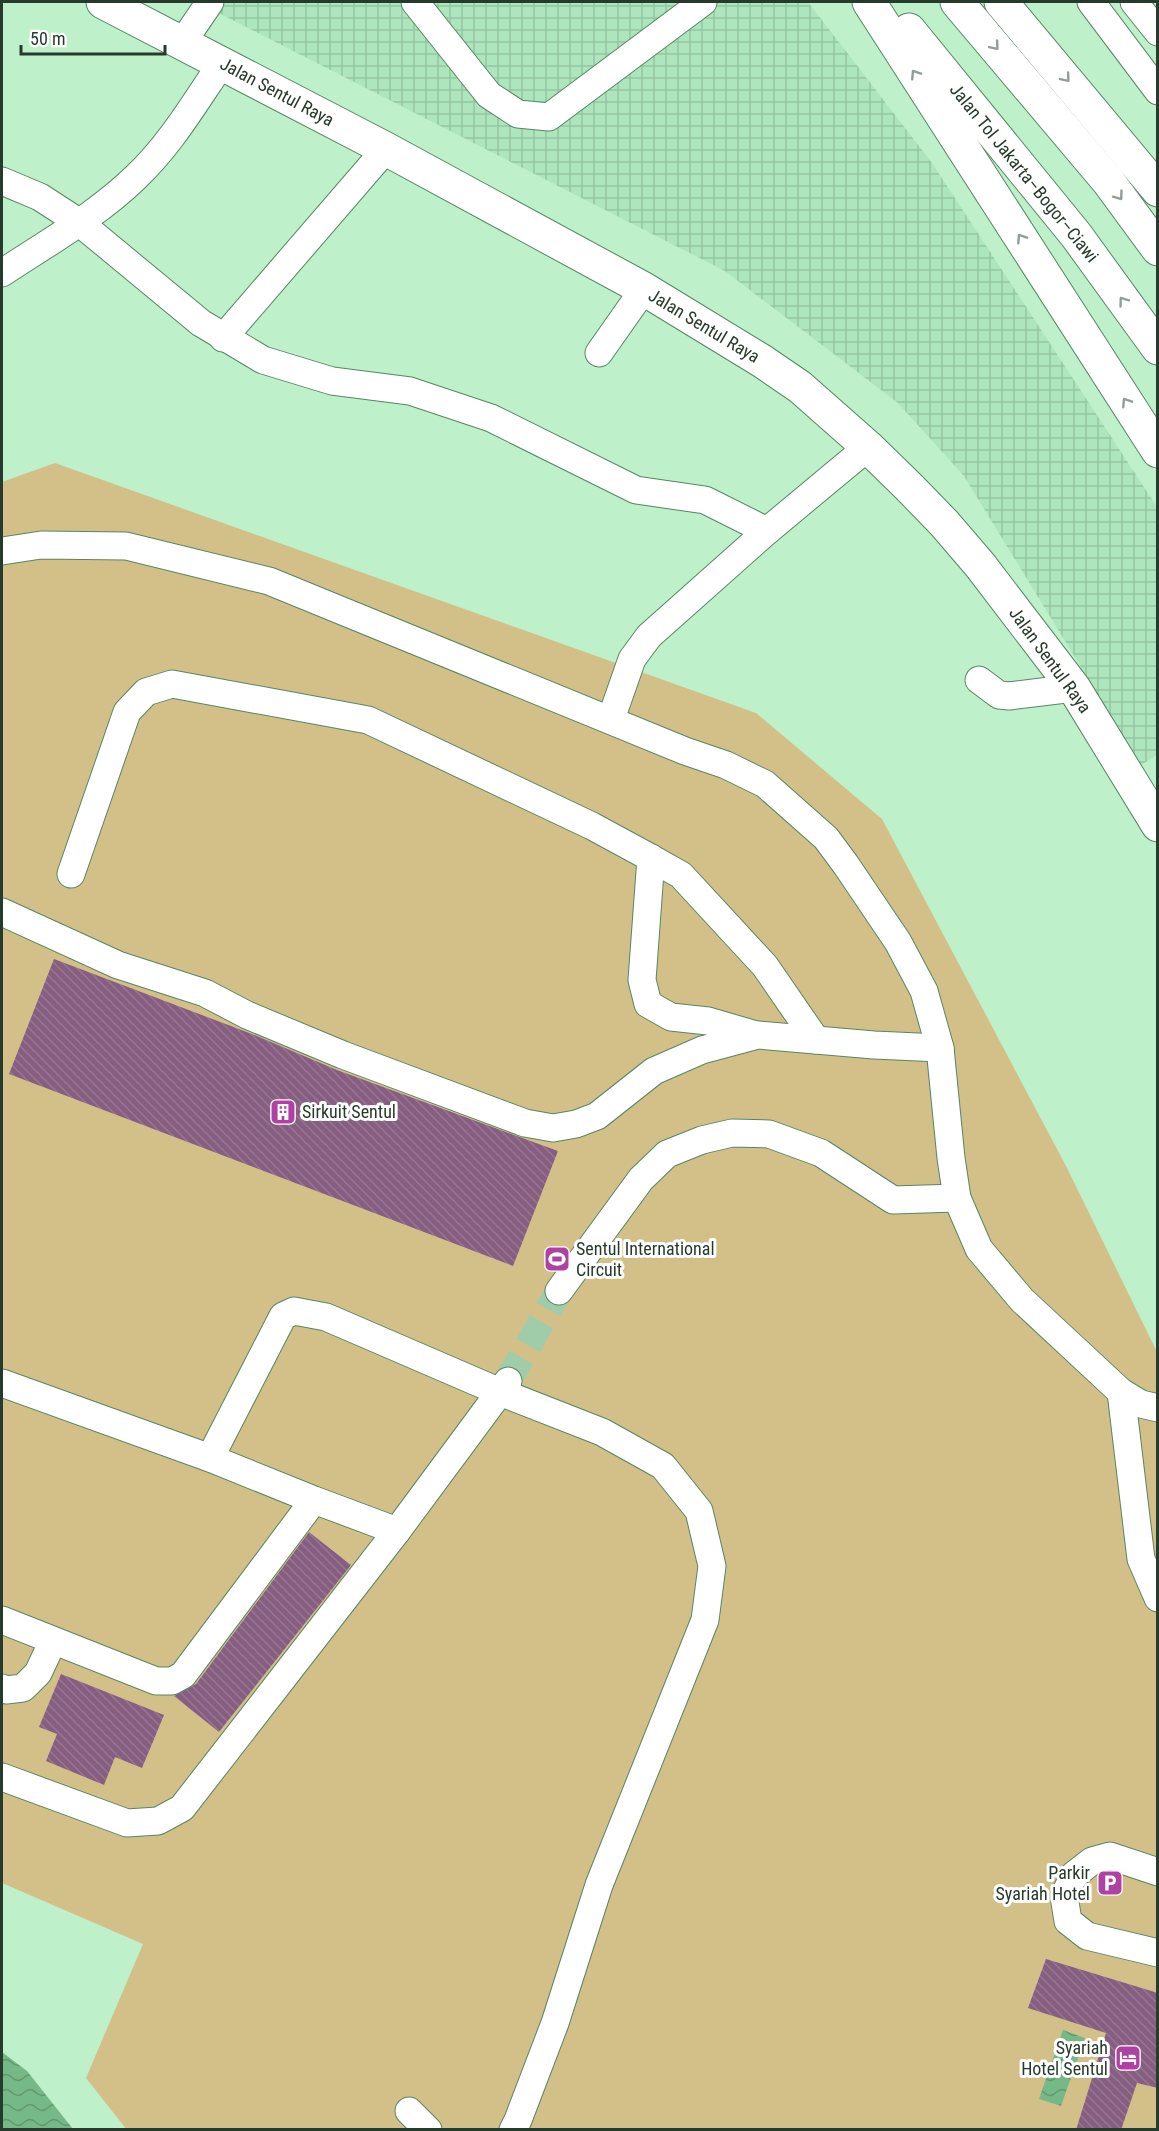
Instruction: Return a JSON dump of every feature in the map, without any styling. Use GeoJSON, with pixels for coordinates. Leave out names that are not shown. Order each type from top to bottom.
{"type":"FeatureCollection","features":[{"type":"Feature","properties":{"kind":"main road","name":"Jalan Sentul Raya"},"geometry":{"type":"LineString","coordinates":[[103,2],[386,149],[644,289],[762,361],[800,387],[868,447],[944,523],[973,557],[1074,688],[1158,825]]}},
{"type":"Feature","properties":{"kind":"main road"},"geometry":{"type":"LineString","coordinates":[[869,2],[1158,451]]}},
{"type":"Feature","properties":{"kind":"main road","name":"Jalan Tol Jakarta–Bogor–Ciawi"},"geometry":{"type":"LineString","coordinates":[[886,2],[1076,235],[1158,348]]}},
{"type":"Feature","properties":{"kind":"main road"},"geometry":{"type":"LineString","coordinates":[[957,2],[1108,181],[1158,249]]}},
{"type":"Feature","properties":{"kind":"main road"},"geometry":{"type":"LineString","coordinates":[[1001,2],[1158,190]]}},
{"type":"Feature","properties":{"kind":"street"},"geometry":{"type":"LineString","coordinates":[[182,43],[210,2]]}},
{"type":"Feature","properties":{"kind":"street"},"geometry":{"type":"LineString","coordinates":[[415,2],[489,95],[518,114],[549,117],[703,2]]}},
{"type":"Feature","properties":{"kind":"street"},"geometry":{"type":"LineString","coordinates":[[1091,2],[1158,92]]}},
{"type":"Feature","properties":{"kind":"street"},"geometry":{"type":"LineString","coordinates":[[1134,2],[1158,32]]}},
{"type":"Feature","properties":{"kind":"street"},"geometry":{"type":"LineString","coordinates":[[2,273],[80,223],[136,178],[167,143],[222,63]]}},
{"type":"Feature","properties":{"kind":"street"},"geometry":{"type":"LineString","coordinates":[[223,338],[386,149]]}},
{"type":"Feature","properties":{"kind":"street"},"geometry":{"type":"LineString","coordinates":[[2,181],[40,197],[80,223],[191,316],[223,338],[262,360],[332,381],[410,391],[491,418],[636,490],[705,500],[767,531]]}},
{"type":"Feature","properties":{"kind":"street"},"geometry":{"type":"LineString","coordinates":[[599,354],[644,289]]}},
{"type":"Feature","properties":{"kind":"street"},"geometry":{"type":"LineString","coordinates":[[611,719],[632,659],[649,636],[767,531],[868,447]]}},
{"type":"Feature","properties":{"kind":"street"},"geometry":{"type":"LineString","coordinates":[[2,551],[41,545],[126,546],[269,581],[685,751],[726,765],[765,784],[826,838],[898,942],[924,991],[940,1048],[957,1198],[979,1249],[1022,1300],[1121,1392],[1141,1404],[1158,1407]]}},
{"type":"Feature","properties":{"kind":"street"},"geometry":{"type":"LineString","coordinates":[[979,680],[999,695],[1009,696],[1074,688]]}},
{"type":"Feature","properties":{"kind":"street"},"geometry":{"type":"LineString","coordinates":[[71,874],[127,712],[146,692],[172,684],[368,720],[592,826],[681,875],[765,966],[816,1040]]}},
{"type":"Feature","properties":{"kind":"street"},"geometry":{"type":"LineString","coordinates":[[651,858],[642,980],[648,1004],[670,1017],[708,1021],[758,1035],[940,1048]]}},
{"type":"Feature","properties":{"kind":"street"},"geometry":{"type":"LineString","coordinates":[[2,912],[118,965],[205,993],[247,1015],[343,1055],[525,1123],[553,1128],[576,1124],[597,1116],[654,1071],[702,1050],[758,1035]]}},
{"type":"Feature","properties":{"kind":"street"},"geometry":{"type":"LineString","coordinates":[[559,1291],[641,1179],[668,1154],[702,1140],[732,1133],[769,1134],[821,1153],[893,1200],[957,1198]]}},
{"type":"Feature","properties":{"kind":"street"},"geometry":{"type":"LineString","coordinates":[[210,1458],[283,1316],[294,1311],[326,1317],[504,1386],[602,1432],[663,1466],[699,1511],[712,1566],[705,1620],[599,1885],[555,2023],[513,2130]]}},
{"type":"Feature","properties":{"kind":"street"},"geometry":{"type":"LineString","coordinates":[[2,1383],[210,1458],[398,1531]]}},
{"type":"Feature","properties":{"kind":"street"},"geometry":{"type":"LineString","coordinates":[[2,1778],[127,1823],[158,1821],[182,1808],[398,1531],[504,1386]]}},
{"type":"Feature","properties":{"kind":"street"},"geometry":{"type":"LineString","coordinates":[[1121,1392],[1141,1559],[1158,1598]]}},
{"type":"Feature","properties":{"kind":"street"},"geometry":{"type":"LineString","coordinates":[[2,1620],[156,1681],[172,1682],[183,1675],[314,1500]]}},
{"type":"Feature","properties":{"kind":"street"},"geometry":{"type":"LineString","coordinates":[[2,1688],[6,1690],[24,1688],[38,1673],[53,1641]]}},
{"type":"Feature","properties":{"kind":"street"},"geometry":{"type":"LineString","coordinates":[[1158,1872],[1110,1856],[1092,1861],[1074,1875],[1064,1896],[1068,1921],[1087,1936],[1158,1953]]}},
{"type":"Feature","properties":{"kind":"street"},"geometry":{"type":"LineString","coordinates":[[409,2111],[428,2130]]}},
{"type":"Feature","properties":{"kind":"shaded area"},"geometry":{"type":"Polygon","coordinates":[[[197,2],[808,2],[932,163],[1157,507],[1157,755],[1141,765],[964,476],[898,403],[725,271],[197,2]]]}},
{"type":"Feature","properties":{"kind":"shaded area","name":"Sentul International Circuit"},"geometry":{"type":"Polygon","coordinates":[[[55,463],[756,713],[882,819],[1066,1166],[1157,1352],[1157,2129],[127,2130],[86,2078],[143,1944],[2,1883],[2,482],[55,463]]]}},
{"type":"Feature","properties":{"kind":"water"},"geometry":{"type":"Polygon","coordinates":[[[1063,2030],[1085,2038],[1061,2106],[1039,2099],[1063,2030]]]}},
{"type":"Feature","properties":{"kind":"water"},"geometry":{"type":"Polygon","coordinates":[[[2,2052],[27,2071],[73,2129],[2,2129],[2,2052]]]}},
{"type":"Feature","properties":{"kind":"building","name":"Sirkuit Sentul"},"geometry":{"type":"Polygon","coordinates":[[[54,959],[252,1034],[337,1070],[558,1151],[513,1266],[9,1074],[54,959]]]}},
{"type":"Feature","properties":{"kind":"building"},"geometry":{"type":"Polygon","coordinates":[[[309,1532],[351,1565],[219,1732],[174,1696],[196,1684],[309,1532]]]}},
{"type":"Feature","properties":{"kind":"building"},"geometry":{"type":"Polygon","coordinates":[[[61,1674],[164,1715],[142,1768],[115,1757],[104,1785],[46,1761],[57,1734],[39,1727],[61,1674]]]}},
{"type":"Feature","properties":{"kind":"building","name":"Syariah Hotel Sentul"},"geometry":{"type":"Polygon","coordinates":[[[1046,1959],[1158,1993],[1158,2088],[1137,2083],[1121,2130],[1076,2130],[1106,2033],[1028,2008],[1046,1959]]]}},
{"type":"Feature","properties":{"kind":"tunnel"},"geometry":{"type":"LineString","coordinates":[[508,1381],[559,1291]]}},
{"type":"Feature","properties":{"kind":"place","name":"Sirkuit Sentul"},"geometry":{"type":"Point","coordinates":[283,1112]}},
{"type":"Feature","properties":{"kind":"place","name":"Sentul International Circuit"},"geometry":{"type":"Point","coordinates":[557,1259]}},
{"type":"Feature","properties":{"kind":"place","name":"Parkir Syariah Hotel"},"geometry":{"type":"Point","coordinates":[1110,1883]}},
{"type":"Feature","properties":{"kind":"place","name":"Syariah Hotel Sentul"},"geometry":{"type":"Point","coordinates":[1128,2058]}}]}
